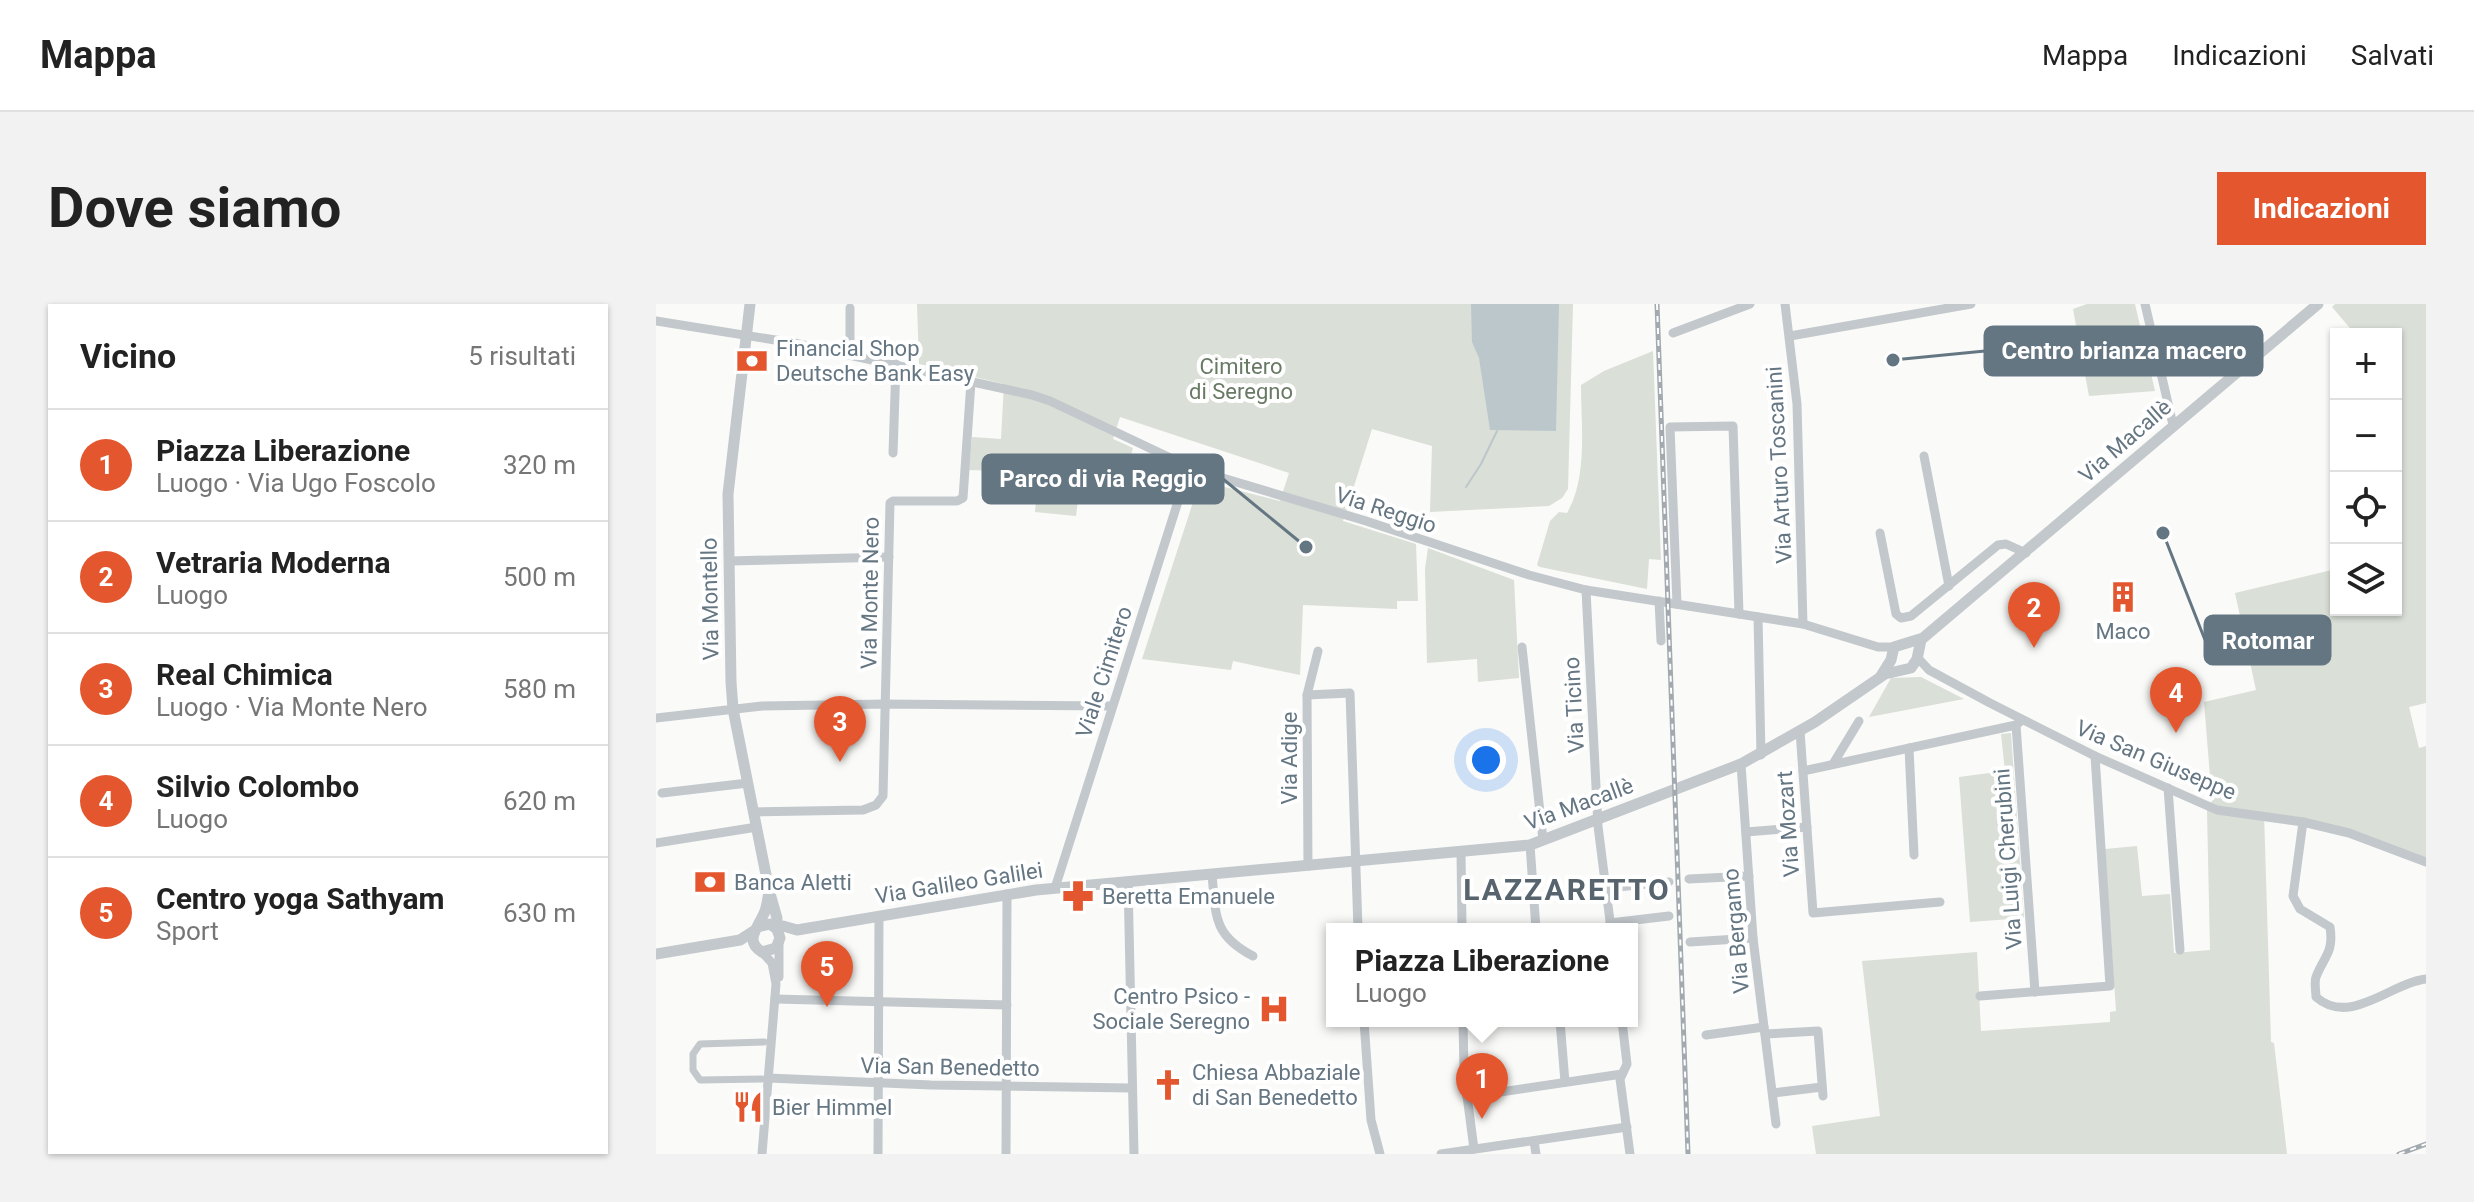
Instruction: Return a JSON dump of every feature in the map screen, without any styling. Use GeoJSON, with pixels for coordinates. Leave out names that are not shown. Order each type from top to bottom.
{"type":"FeatureCollection","features":[{"type":"Feature","properties":{"kind":"street","name":"Via Montello"},"geometry":{"type":"LineString","coordinates":[[750,304],[728,494],[733,709],[779,931]]}},
{"type":"Feature","properties":{"kind":"street"},"geometry":{"type":"LineString","coordinates":[[1673,333],[1727,308],[1750,304]]}},
{"type":"Feature","properties":{"kind":"street","name":"Via Arturo Toscanini"},"geometry":{"type":"LineString","coordinates":[[1785,304],[1797,404],[1803,624]]}},
{"type":"Feature","properties":{"kind":"street"},"geometry":{"type":"LineString","coordinates":[[1790,336],[1971,304]]}},
{"type":"Feature","properties":{"kind":"street"},"geometry":{"type":"LineString","coordinates":[[2145,304],[2173,425]]}},
{"type":"Feature","properties":{"kind":"street","name":"Via Macallè"},"geometry":{"type":"LineString","coordinates":[[1128,881],[1530,845],[1761,755],[1903,659],[1908,643],[1921,640],[2318,304]]}},
{"type":"Feature","properties":{"kind":"street"},"geometry":{"type":"LineString","coordinates":[[850,308],[850,354]]}},
{"type":"Feature","properties":{"kind":"street","name":"Via Reggio"},"geometry":{"type":"LineString","coordinates":[[656,321],[850,354],[1050,401],[1189,467],[1518,572],[1586,590],[1803,624],[1878,647],[1903,659]]}},
{"type":"Feature","properties":{"kind":"street"},"geometry":{"type":"LineString","coordinates":[[893,453],[896,364]]}},
{"type":"Feature","properties":{"kind":"street","name":"Via Monte Nero"},"geometry":{"type":"LineString","coordinates":[[754,812],[863,810],[876,805],[883,796],[890,503],[957,501],[963,498],[971,382]]}},
{"type":"Feature","properties":{"kind":"street"},"geometry":{"type":"LineString","coordinates":[[1677,604],[1670,427],[1733,426],[1739,614]]}},
{"type":"Feature","properties":{"kind":"street"},"geometry":{"type":"LineString","coordinates":[[1924,456],[1949,586]]}},
{"type":"Feature","properties":{"kind":"street","name":"Viale Cimitero"},"geometry":{"type":"LineString","coordinates":[[1055,888],[1189,467]]}},
{"type":"Feature","properties":{"kind":"street"},"geometry":{"type":"LineString","coordinates":[[1880,533],[1896,614],[1901,618],[1908,617],[1998,545],[2006,544],[2026,553]]}},
{"type":"Feature","properties":{"kind":"street"},"geometry":{"type":"LineString","coordinates":[[729,561],[889,557]]}},
{"type":"Feature","properties":{"kind":"street","name":"Via Ticino"},"geometry":{"type":"LineString","coordinates":[[1586,590],[1598,819],[1610,923]]}},
{"type":"Feature","properties":{"kind":"street"},"geometry":{"type":"LineString","coordinates":[[1659,601],[1661,641]]}},
{"type":"Feature","properties":{"kind":"street"},"geometry":{"type":"LineString","coordinates":[[1758,617],[1761,755]]}},
{"type":"Feature","properties":{"kind":"street"},"geometry":{"type":"LineString","coordinates":[[1903,659],[1921,640]]}},
{"type":"Feature","properties":{"kind":"street"},"geometry":{"type":"LineString","coordinates":[[1522,647],[1543,840]]}},
{"type":"Feature","properties":{"kind":"street","name":"Via Adige"},"geometry":{"type":"LineString","coordinates":[[1308,866],[1307,695],[1318,651]]}},
{"type":"Feature","properties":{"kind":"street","name":"Via San Giuseppe"},"geometry":{"type":"LineString","coordinates":[[1903,659],[1929,670],[2020,722],[2217,810],[2303,822],[2349,833],[2426,862]]}},
{"type":"Feature","properties":{"kind":"street"},"geometry":{"type":"LineString","coordinates":[[1307,695],[1350,693],[1358,923]]}},
{"type":"Feature","properties":{"kind":"street"},"geometry":{"type":"LineString","coordinates":[[656,718],[762,706],[1112,706]]}},
{"type":"Feature","properties":{"kind":"street"},"geometry":{"type":"LineString","coordinates":[[1833,764],[1859,721]]}},
{"type":"Feature","properties":{"kind":"street"},"geometry":{"type":"LineString","coordinates":[[1803,771],[2020,722]]}},
{"type":"Feature","properties":{"kind":"street","name":"Via Luigi Cherubini"},"geometry":{"type":"LineString","coordinates":[[2020,722],[2035,992]]}},
{"type":"Feature","properties":{"kind":"street","name":"Via Mozart"},"geometry":{"type":"LineString","coordinates":[[1800,731],[1813,913],[1940,902]]}},
{"type":"Feature","properties":{"kind":"street"},"geometry":{"type":"LineString","coordinates":[[1909,748],[1914,855]]}},
{"type":"Feature","properties":{"kind":"street"},"geometry":{"type":"LineString","coordinates":[[1980,996],[2110,986],[2095,756]]}},
{"type":"Feature","properties":{"kind":"street","name":"Via Bergamo"},"geometry":{"type":"LineString","coordinates":[[1741,764],[1753,938],[1776,1124]]}},
{"type":"Feature","properties":{"kind":"street"},"geometry":{"type":"LineString","coordinates":[[662,793],[748,783]]}},
{"type":"Feature","properties":{"kind":"street"},"geometry":{"type":"LineString","coordinates":[[2168,788],[2180,950]]}},
{"type":"Feature","properties":{"kind":"street"},"geometry":{"type":"LineString","coordinates":[[2303,822],[2293,896],[2300,909],[2330,927],[2332,940],[2328,957],[2315,979],[2316,997],[2332,1008],[2354,1007],[2426,979]]}},
{"type":"Feature","properties":{"kind":"street"},"geometry":{"type":"LineString","coordinates":[[656,843],[757,827]]}},
{"type":"Feature","properties":{"kind":"street"},"geometry":{"type":"LineString","coordinates":[[1746,832],[1807,827]]}},
{"type":"Feature","properties":{"kind":"street"},"geometry":{"type":"LineString","coordinates":[[1530,845],[1536,923]]}},
{"type":"Feature","properties":{"kind":"street"},"geometry":{"type":"LineString","coordinates":[[1461,852],[1462,923]]}},
{"type":"Feature","properties":{"kind":"street"},"geometry":{"type":"LineString","coordinates":[[1212,875],[1219,926],[1234,946],[1253,956]]}},
{"type":"Feature","properties":{"kind":"street"},"geometry":{"type":"LineString","coordinates":[[1689,879],[1749,876]]}},
{"type":"Feature","properties":{"kind":"street"},"geometry":{"type":"LineString","coordinates":[[1128,881],[1134,1154]]}},
{"type":"Feature","properties":{"kind":"street","name":"Via Galileo Galilei"},"geometry":{"type":"LineString","coordinates":[[779,931],[1007,894],[1128,881]]}},
{"type":"Feature","properties":{"kind":"street"},"geometry":{"type":"LineString","coordinates":[[1606,888],[1669,882]]}},
{"type":"Feature","properties":{"kind":"street","name":"Via Montello"},"geometry":{"type":"LineString","coordinates":[[755,929],[764,915],[769,890]]}},
{"type":"Feature","properties":{"kind":"street"},"geometry":{"type":"LineString","coordinates":[[1006,1154],[1007,894]]}},
{"type":"Feature","properties":{"kind":"street"},"geometry":{"type":"LineString","coordinates":[[878,1154],[879,916]]}},
{"type":"Feature","properties":{"kind":"street"},"geometry":{"type":"LineString","coordinates":[[1628,923],[1669,916]]}},
{"type":"Feature","properties":{"kind":"street"},"geometry":{"type":"LineString","coordinates":[[656,954],[740,940],[755,929],[770,924],[779,931],[781,964],[766,1078],[762,1154]]}},
{"type":"Feature","properties":{"kind":"street"},"geometry":{"type":"LineString","coordinates":[[755,929],[752,939],[772,963],[776,984]]}},
{"type":"Feature","properties":{"kind":"street"},"geometry":{"type":"LineString","coordinates":[[740,940],[772,951],[779,931]]}},
{"type":"Feature","properties":{"kind":"street"},"geometry":{"type":"LineString","coordinates":[[1690,942],[1753,938]]}},
{"type":"Feature","properties":{"kind":"street"},"geometry":{"type":"LineString","coordinates":[[775,999],[1007,1005]]}},
{"type":"Feature","properties":{"kind":"street"},"geometry":{"type":"LineString","coordinates":[[1364,1027],[1371,1120],[1380,1154]]}},
{"type":"Feature","properties":{"kind":"street"},"geometry":{"type":"LineString","coordinates":[[1463,1027],[1467,1097],[1474,1149]]}},
{"type":"Feature","properties":{"kind":"street"},"geometry":{"type":"LineString","coordinates":[[1560,1027],[1565,1082]]}},
{"type":"Feature","properties":{"kind":"street"},"geometry":{"type":"LineString","coordinates":[[1623,1027],[1627,1064],[1622,1074],[1630,1154]]}},
{"type":"Feature","properties":{"kind":"street"},"geometry":{"type":"LineString","coordinates":[[1706,1035],[1818,1031],[1822,1092],[1773,1093]]}},
{"type":"Feature","properties":{"kind":"street"},"geometry":{"type":"LineString","coordinates":[[764,1042],[700,1044],[693,1054],[693,1070],[700,1080],[766,1078]]}},
{"type":"Feature","properties":{"kind":"street"},"geometry":{"type":"LineString","coordinates":[[1467,1097],[1622,1074]]}},
{"type":"Feature","properties":{"kind":"street","name":"Via San Benedetto"},"geometry":{"type":"LineString","coordinates":[[766,1078],[1131,1088]]}},
{"type":"Feature","properties":{"kind":"street"},"geometry":{"type":"LineString","coordinates":[[1447,1154],[1627,1127]]}},
{"type":"Feature","properties":{"kind":"street"},"geometry":{"type":"LineString","coordinates":[[1534,1141],[1536,1154]]}},
{"type":"Feature","properties":{"kind":"green space","name":"Cimitero di Seregno"},"geometry":{"type":"Polygon","coordinates":[[[917,304],[1573,304],[1568,489],[1562,498],[1549,506],[1430,512],[1432,446],[1372,429],[1343,521],[1416,544],[1418,601],[1397,601],[1397,609],[1303,605],[1300,675],[1233,661],[1231,670],[1142,659],[1197,490],[1217,485],[1280,501],[1289,473],[1120,417],[1113,439],[1133,448],[1117,504],[1078,500],[1076,516],[1035,512],[1036,501],[999,501],[1000,471],[969,470],[972,437],[1001,439],[1004,384],[919,364],[917,304]]]}},
{"type":"Feature","properties":{"kind":"green space"},"geometry":{"type":"Polygon","coordinates":[[[2087,304],[2135,304],[2155,391],[2089,396],[2073,309],[2087,304]]]}},
{"type":"Feature","properties":{"kind":"green space"},"geometry":{"type":"Polygon","coordinates":[[[2335,304],[2426,304],[2426,703],[2409,707],[2419,748],[2426,746],[2426,861],[2347,831],[2264,813],[2271,1042],[2274,1043],[2287,1154],[1816,1154],[1812,1126],[1880,1116],[1862,961],[1977,952],[1981,1031],[2110,1022],[2110,1012],[2116,1011],[2105,849],[2137,846],[2142,896],[2170,894],[2174,953],[2210,950],[2207,810],[2212,801],[2204,702],[2256,690],[2235,593],[2330,570],[2330,616],[2402,616],[2402,328],[2350,328],[2332,307],[2335,304]]]}},
{"type":"Feature","properties":{"kind":"green space"},"geometry":{"type":"Polygon","coordinates":[[[1653,351],[1661,560],[1649,559],[1647,589],[1540,567],[1537,565],[1550,521],[1559,512],[1567,513],[1578,484],[1582,451],[1581,385],[1604,371],[1653,351]]]}},
{"type":"Feature","properties":{"kind":"green space"},"geometry":{"type":"Polygon","coordinates":[[[1428,548],[1514,580],[1519,678],[1478,682],[1477,659],[1427,663],[1425,569],[1428,548]]]}},
{"type":"Feature","properties":{"kind":"green space"},"geometry":{"type":"Polygon","coordinates":[[[1921,677],[1964,699],[1869,717],[1891,678],[1921,677]]]}},
{"type":"Feature","properties":{"kind":"green space"},"geometry":{"type":"Polygon","coordinates":[[[2011,733],[2024,918],[1970,922],[1959,777],[2005,771],[2001,734],[2011,733]]]}},
{"type":"Feature","properties":{"kind":"shaded area"},"geometry":{"type":"Polygon","coordinates":[[[1471,304],[1559,304],[1556,431],[1490,430],[1479,358],[1472,342],[1471,304]]]}},
{"type":"Feature","properties":{"kind":"waterway"},"geometry":{"type":"LineString","coordinates":[[1466,487],[1497,431]]}},
{"type":"Feature","properties":{"kind":"railway"},"geometry":{"type":"LineString","coordinates":[[1657,304],[1688,1154]]}},
{"type":"Feature","properties":{"kind":"railway"},"geometry":{"type":"LineString","coordinates":[[2399,1154],[2426,1144]]}},
{"type":"Feature","properties":{"kind":"place","name":"Centro brianza macero"},"geometry":{"type":"Point","coordinates":[1893,360]}},
{"type":"Feature","properties":{"kind":"place","name":"Financial Shop Deutsche Bank Easy"},"geometry":{"type":"Point","coordinates":[752,361]}},
{"type":"Feature","properties":{"kind":"place","name":"Rotomar"},"geometry":{"type":"Point","coordinates":[2163,533]}},
{"type":"Feature","properties":{"kind":"place","name":"Parco di via Reggio"},"geometry":{"type":"Point","coordinates":[1306,547]}},
{"type":"Feature","properties":{"kind":"place","name":"Maco"},"geometry":{"type":"Point","coordinates":[2123,597]}},
{"type":"Feature","properties":{"kind":"place","name":"Vetraria Moderna"},"geometry":{"type":"Point","coordinates":[2034,648]}},
{"type":"Feature","properties":{"kind":"place","name":"Silvio Colombo"},"geometry":{"type":"Point","coordinates":[2176,733]}},
{"type":"Feature","properties":{"kind":"place","name":"Real Chimica"},"geometry":{"type":"Point","coordinates":[840,762]}},
{"type":"Feature","properties":{"kind":"place","name":"Banca Aletti"},"geometry":{"type":"Point","coordinates":[710,882]}},
{"type":"Feature","properties":{"kind":"place","name":"Beretta Emanuele"},"geometry":{"type":"Point","coordinates":[1078,896]}},
{"type":"Feature","properties":{"kind":"place","name":"Centro yoga Sathyam"},"geometry":{"type":"Point","coordinates":[827,1007]}},
{"type":"Feature","properties":{"kind":"place","name":"Centro Psico - Sociale Seregno"},"geometry":{"type":"Point","coordinates":[1274,1009]}},
{"type":"Feature","properties":{"kind":"place","name":"Chiesa Abbaziale di San Benedetto"},"geometry":{"type":"Point","coordinates":[1168,1085]}},
{"type":"Feature","properties":{"kind":"place","name":"Bier Himmel"},"geometry":{"type":"Point","coordinates":[748,1107]}},
{"type":"Feature","properties":{"kind":"place","name":"Piazza Liberazione"},"geometry":{"type":"Point","coordinates":[1482,1119]}},
{"type":"Feature","properties":{"kind":"district","name":"LAZZARETTO"},"geometry":{"type":"Point","coordinates":[1567,889]}}]}
